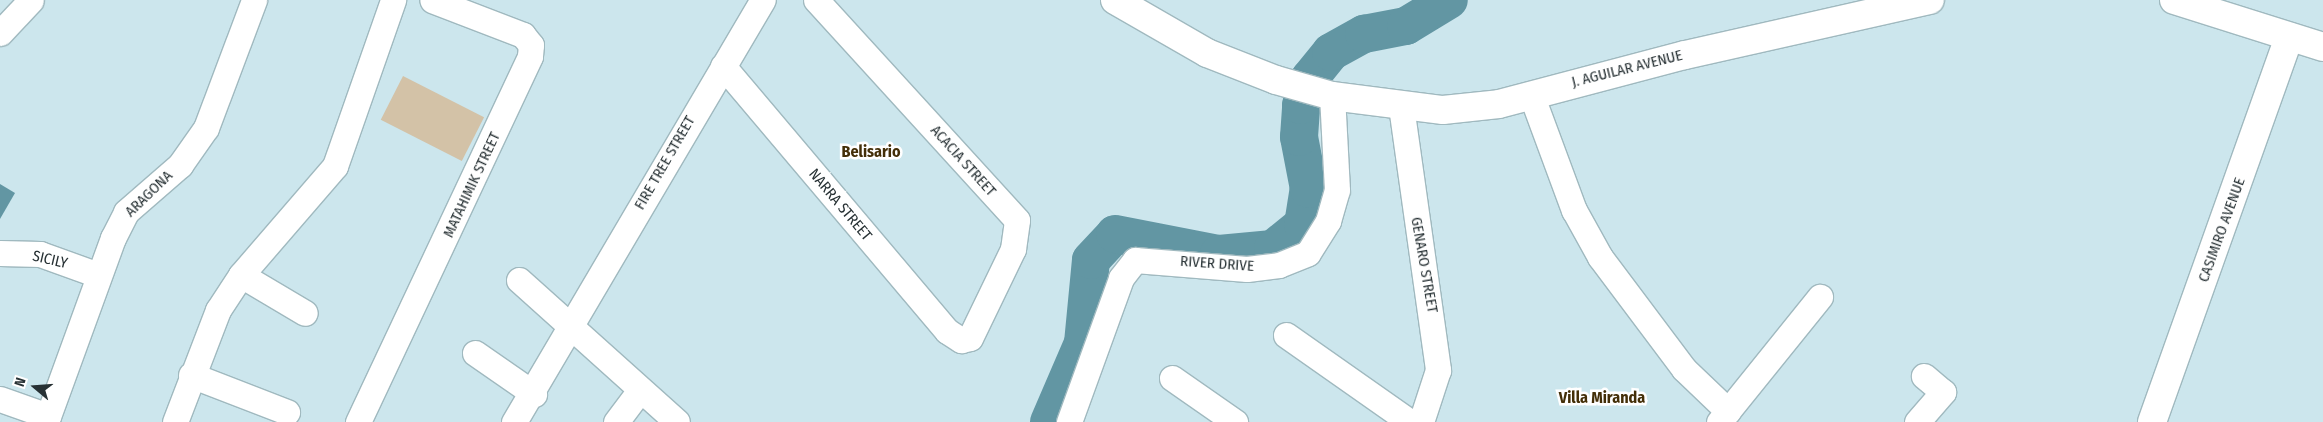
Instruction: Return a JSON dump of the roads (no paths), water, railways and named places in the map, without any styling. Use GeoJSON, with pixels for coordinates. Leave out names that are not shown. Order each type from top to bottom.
{"type":"FeatureCollection","features":[{"type":"Feature","properties":{"kind":"main road","name":"J. AGUILAR AVENUE"},"geometry":{"type":"LineString","coordinates":[[1115,0],[1207,52],[1280,81],[1327,95],[1443,110],[1499,104],[1531,94],[1930,0]]}},
{"type":"Feature","properties":{"kind":"main road"},"geometry":{"type":"LineString","coordinates":[[2174,0],[2323,47]]}},
{"type":"Feature","properties":{"kind":"main road","name":"CASIMIRO AVENUE"},"geometry":{"type":"LineString","coordinates":[[2152,422],[2289,37]]}},
{"type":"Feature","properties":{"kind":"street"},"geometry":{"type":"LineString","coordinates":[[0,33],[31,0]]}},
{"type":"Feature","properties":{"kind":"street","name":"ARAGONA"},"geometry":{"type":"LineString","coordinates":[[47,419],[98,275],[126,212],[180,165],[206,128],[254,0]]}},
{"type":"Feature","properties":{"kind":"street"},"geometry":{"type":"LineString","coordinates":[[175,422],[191,375],[218,310],[241,275],[335,166],[393,0]]}},
{"type":"Feature","properties":{"kind":"street","name":"MATAHIMIK STREET"},"geometry":{"type":"LineString","coordinates":[[358,422],[530,56],[531,45],[523,35],[489,10],[432,0]]}},
{"type":"Feature","properties":{"kind":"street","name":"FIRE TREE STREET"},"geometry":{"type":"LineString","coordinates":[[514,422],[534,394],[763,0]]}},
{"type":"Feature","properties":{"kind":"street","name":"ACACIA STREET"},"geometry":{"type":"LineString","coordinates":[[816,0],[1016,220],[1013,249],[977,330],[961,340]]}},
{"type":"Feature","properties":{"kind":"street","name":"NARRA STREET"},"geometry":{"type":"LineString","coordinates":[[723,66],[947,331],[961,340]]}},
{"type":"Feature","properties":{"kind":"street"},"geometry":{"type":"LineString","coordinates":[[1531,94],[1574,210],[1600,257],[1684,369],[1724,416],[1820,296]]}},
{"type":"Feature","properties":{"kind":"street","name":"RIVER DRIVE"},"geometry":{"type":"LineString","coordinates":[[1069,422],[1121,278],[1135,260],[1247,269],[1279,266],[1308,253],[1328,221],[1337,190],[1327,95]]}},
{"type":"Feature","properties":{"kind":"street","name":"GENARO STREET"},"geometry":{"type":"LineString","coordinates":[[1401,106],[1438,370],[1421,422]]}},
{"type":"Feature","properties":{"kind":"street","name":"SICILY"},"geometry":{"type":"LineString","coordinates":[[0,253],[40,254],[98,275]]}},
{"type":"Feature","properties":{"kind":"street"},"geometry":{"type":"LineString","coordinates":[[241,275],[305,314]]}},
{"type":"Feature","properties":{"kind":"street"},"geometry":{"type":"LineString","coordinates":[[519,280],[571,330],[677,422]]}},
{"type":"Feature","properties":{"kind":"street"},"geometry":{"type":"LineString","coordinates":[[1286,336],[1410,422]]}},
{"type":"Feature","properties":{"kind":"street"},"geometry":{"type":"LineString","coordinates":[[475,353],[534,394]]}},
{"type":"Feature","properties":{"kind":"street"},"geometry":{"type":"LineString","coordinates":[[191,375],[287,412]]}},
{"type":"Feature","properties":{"kind":"street"},"geometry":{"type":"LineString","coordinates":[[1918,422],[1942,392],[1924,376]]}},
{"type":"Feature","properties":{"kind":"street"},"geometry":{"type":"LineString","coordinates":[[1172,378],[1235,422]]}},
{"type":"Feature","properties":{"kind":"street"},"geometry":{"type":"LineString","coordinates":[[616,422],[640,390]]}},
{"type":"Feature","properties":{"kind":"street"},"geometry":{"type":"LineString","coordinates":[[0,399],[47,419]]}},
{"type":"Feature","properties":{"kind":"water"},"geometry":{"type":"Polygon","coordinates":[[[0,184],[15,193],[0,219],[0,184]]]}},
{"type":"Feature","properties":{"kind":"waterway"},"geometry":{"type":"LineString","coordinates":[[1049,422],[1083,343],[1091,260],[1115,234],[1219,254],[1273,249],[1303,225],[1309,189],[1299,137],[1301,105],[1310,78],[1331,52],[1364,34],[1406,26],[1449,0]]}},
{"type":"Feature","properties":{"kind":"district","name":"Belisario"},"geometry":{"type":"Point","coordinates":[871,152]}},
{"type":"Feature","properties":{"kind":"district","name":"Villa Miranda"},"geometry":{"type":"Point","coordinates":[1602,398]}}]}
